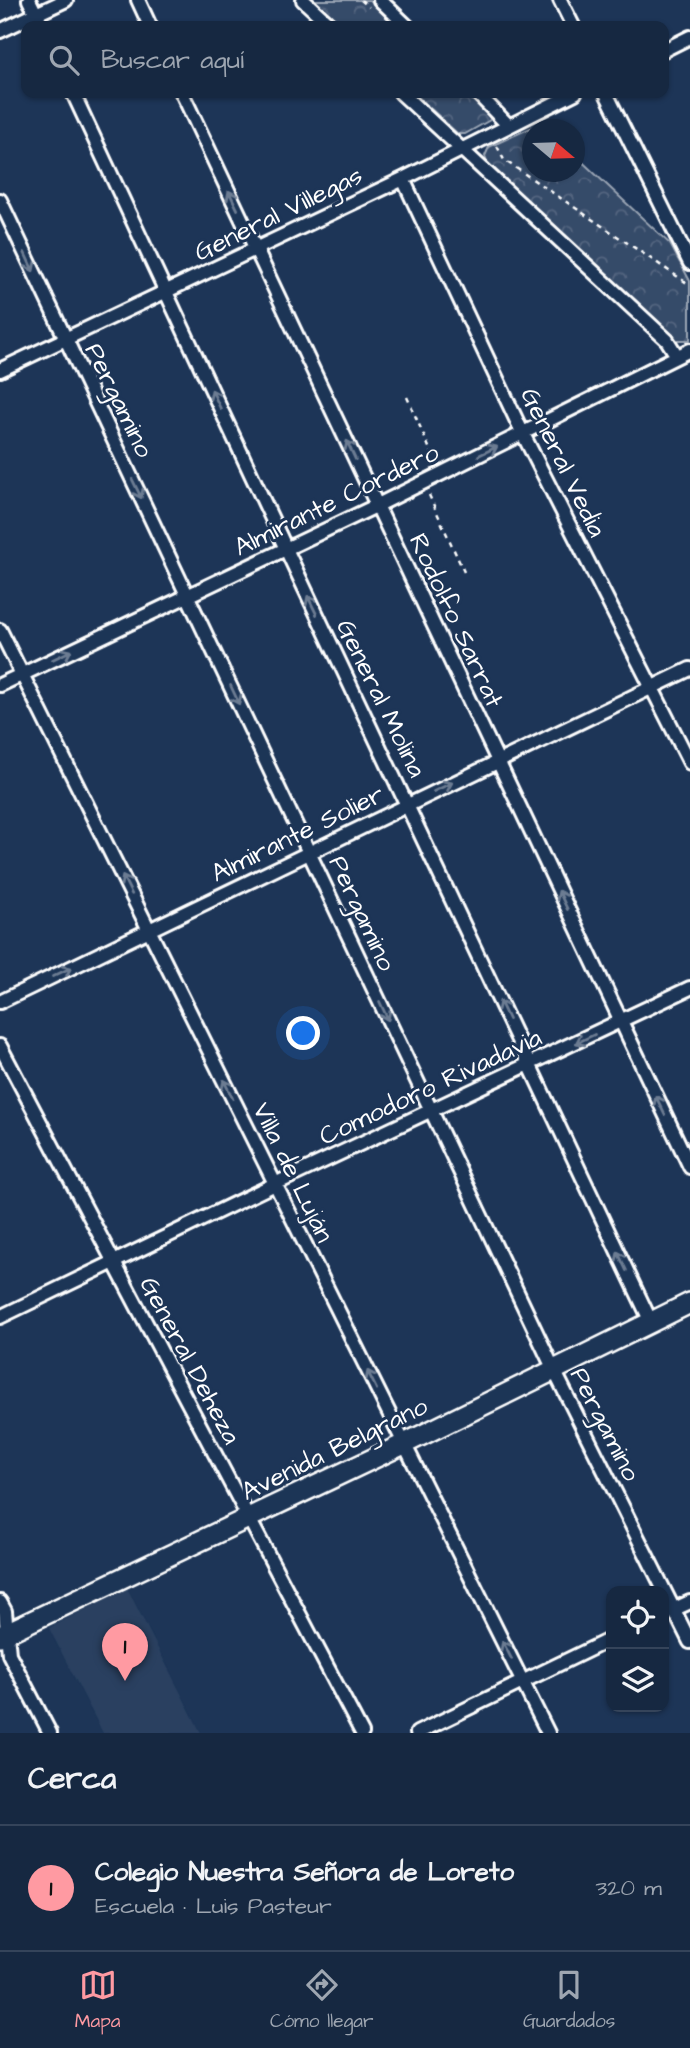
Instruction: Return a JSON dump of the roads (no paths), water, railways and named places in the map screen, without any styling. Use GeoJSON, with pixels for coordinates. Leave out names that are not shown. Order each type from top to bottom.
{"type":"FeatureCollection","features":[{"type":"Feature","properties":{"kind":"street"},"geometry":{"type":"LineString","coordinates":[[29,0],[40,21]]}},
{"type":"Feature","properties":{"kind":"street"},"geometry":{"type":"LineString","coordinates":[[21,21],[66,0]]}},
{"type":"Feature","properties":{"kind":"street"},"geometry":{"type":"LineString","coordinates":[[138,0],[148,21]]}},
{"type":"Feature","properties":{"kind":"street"},"geometry":{"type":"LineString","coordinates":[[303,0],[326,21]]}},
{"type":"Feature","properties":{"kind":"street"},"geometry":{"type":"LineString","coordinates":[[380,0],[402,21]]}},
{"type":"Feature","properties":{"kind":"street"},"geometry":{"type":"LineString","coordinates":[[560,0],[570,21]]}},
{"type":"Feature","properties":{"kind":"street"},"geometry":{"type":"LineString","coordinates":[[0,31],[21,21]]}},
{"type":"Feature","properties":{"kind":"street"},"geometry":{"type":"LineString","coordinates":[[669,48],[690,37]]}},
{"type":"Feature","properties":{"kind":"street","name":"General Molina"},"geometry":{"type":"LineString","coordinates":[[75,98],[651,1322]]}},
{"type":"Feature","properties":{"kind":"street","name":"Rodolfo Sarrat"},"geometry":{"type":"LineString","coordinates":[[184,98],[690,1167]]}},
{"type":"Feature","properties":{"kind":"street"},"geometry":{"type":"LineString","coordinates":[[406,98],[667,340],[677,356]]}},
{"type":"Feature","properties":{"kind":"street"},"geometry":{"type":"LineString","coordinates":[[482,98],[508,125]]}},
{"type":"Feature","properties":{"kind":"street","name":"General Villegas"},"geometry":{"type":"LineString","coordinates":[[0,370],[403,179],[565,98]]}},
{"type":"Feature","properties":{"kind":"street"},"geometry":{"type":"LineString","coordinates":[[608,98],[690,262]]}},
{"type":"Feature","properties":{"kind":"street","name":"General Vedia"},"geometry":{"type":"LineString","coordinates":[[403,179],[523,434],[690,763]]}},
{"type":"Feature","properties":{"kind":"street","name":"Pergamino"},"geometry":{"type":"LineString","coordinates":[[0,200],[657,1586]]}},
{"type":"Feature","properties":{"kind":"street","name":"Almirante Cordero"},"geometry":{"type":"LineString","coordinates":[[0,685],[423,483],[690,350]]}},
{"type":"Feature","properties":{"kind":"street","name":"Villa de Luján"},"geometry":{"type":"LineString","coordinates":[[0,630],[548,1733]]}},
{"type":"Feature","properties":{"kind":"street","name":"Almirante Solier"},"geometry":{"type":"LineString","coordinates":[[0,1002],[690,668]]}},
{"type":"Feature","properties":{"kind":"street","name":"Comodoro Rivadavia"},"geometry":{"type":"LineString","coordinates":[[0,1317],[690,988]]}},
{"type":"Feature","properties":{"kind":"street","name":"General Deheza"},"geometry":{"type":"LineString","coordinates":[[0,1046],[362,1733]]}},
{"type":"Feature","properties":{"kind":"street","name":"Avenida Belgrano"},"geometry":{"type":"LineString","coordinates":[[3,1635],[404,1444],[690,1303]]}},
{"type":"Feature","properties":{"kind":"street"},"geometry":{"type":"LineString","coordinates":[[0,1602],[5,1611],[3,1635],[9,1654],[50,1733]]}},
{"type":"Feature","properties":{"kind":"street"},"geometry":{"type":"LineString","coordinates":[[669,1612],[690,1602]]}},
{"type":"Feature","properties":{"kind":"street","name":"Pergamino"},"geometry":{"type":"LineString","coordinates":[[669,1612],[690,1642]]}},
{"type":"Feature","properties":{"kind":"street"},"geometry":{"type":"LineString","coordinates":[[417,1733],[606,1641]]}},
{"type":"Feature","properties":{"kind":"place","name":"Colegio Nuestra Señora de Loreto"},"geometry":{"type":"Point","coordinates":[125,1681]}}]}
